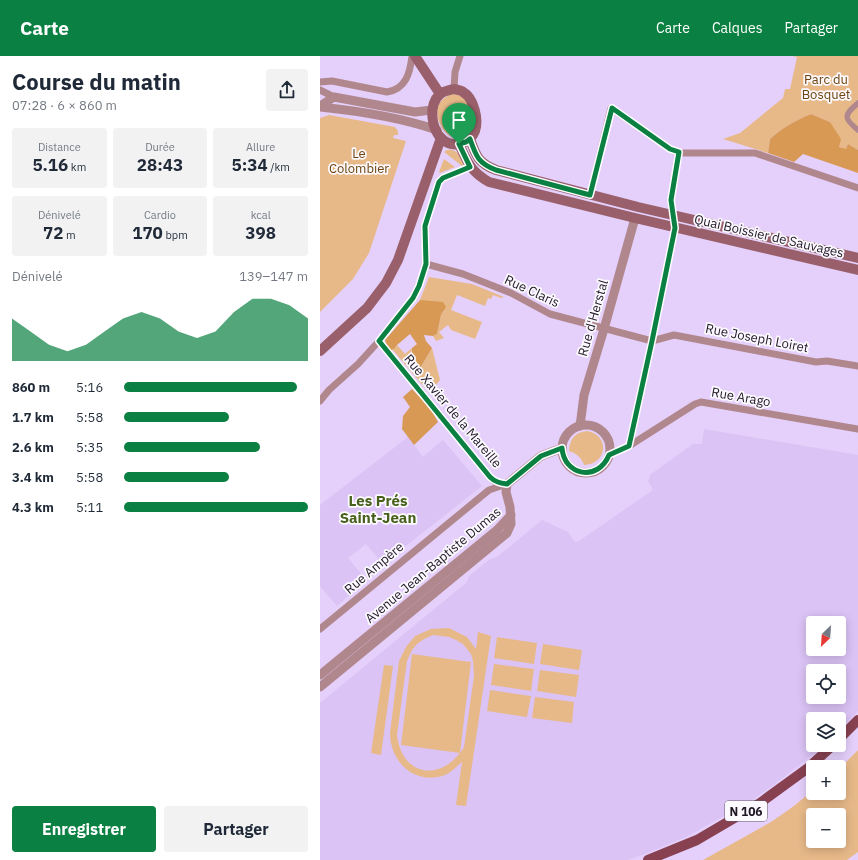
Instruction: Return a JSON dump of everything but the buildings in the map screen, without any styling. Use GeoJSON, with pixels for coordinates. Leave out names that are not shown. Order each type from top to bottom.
{"type":"FeatureCollection","features":[{"type":"Feature","properties":{"kind":"main road"},"geometry":{"type":"LineString","coordinates":[[415,56],[440,94]]}},
{"type":"Feature","properties":{"kind":"main road"},"geometry":{"type":"LineString","coordinates":[[454,89],[463,91],[466,94],[474,107],[477,124],[470,139],[459,144],[446,141],[439,134],[433,123],[433,104],[440,94],[454,89]]}},
{"type":"Feature","properties":{"kind":"main road"},"geometry":{"type":"LineString","coordinates":[[320,351],[367,308],[386,283],[398,260],[439,134]]}},
{"type":"Feature","properties":{"kind":"main road","name":"Quai Boissier de Sauvages"},"geometry":{"type":"LineString","coordinates":[[470,139],[480,162],[496,170],[638,207],[858,258]]}},
{"type":"Feature","properties":{"kind":"main road","name":"Quai Boissier de Sauvages"},"geometry":{"type":"LineString","coordinates":[[459,144],[470,167],[478,176],[490,182],[675,228],[858,270]]}},
{"type":"Feature","properties":{"kind":"main road"},"geometry":{"type":"LineString","coordinates":[[635,218],[638,207]]}},
{"type":"Feature","properties":{"kind":"main road"},"geometry":{"type":"LineString","coordinates":[[672,215],[675,228]]}},
{"type":"Feature","properties":{"kind":"main road"},"geometry":{"type":"LineString","coordinates":[[846,732],[858,720]]}},
{"type":"Feature","properties":{"kind":"main road","name":"N 106"},"geometry":{"type":"LineString","coordinates":[[648,860],[697,840],[760,802],[808,768],[825,752]]}},
{"type":"Feature","properties":{"kind":"street"},"geometry":{"type":"LineString","coordinates":[[320,82],[332,81],[387,92],[392,91],[404,84],[410,71],[412,56]]}},
{"type":"Feature","properties":{"kind":"street"},"geometry":{"type":"LineString","coordinates":[[454,89],[455,72],[460,56]]}},
{"type":"Feature","properties":{"kind":"street"},"geometry":{"type":"LineString","coordinates":[[320,90],[334,97],[415,112],[432,110]]}},
{"type":"Feature","properties":{"kind":"street"},"geometry":{"type":"LineString","coordinates":[[320,107],[334,97]]}},
{"type":"Feature","properties":{"kind":"street"},"geometry":{"type":"LineString","coordinates":[[858,103],[851,108],[847,118],[848,122],[858,130]]}},
{"type":"Feature","properties":{"kind":"street"},"geometry":{"type":"LineString","coordinates":[[320,107],[348,110],[420,124],[439,134]]}},
{"type":"Feature","properties":{"kind":"street"},"geometry":{"type":"LineString","coordinates":[[590,195],[612,108],[670,149],[679,152],[754,154],[858,188]]}},
{"type":"Feature","properties":{"kind":"street"},"geometry":{"type":"LineString","coordinates":[[672,215],[671,200],[679,152]]}},
{"type":"Feature","properties":{"kind":"street"},"geometry":{"type":"LineString","coordinates":[[320,401],[329,390],[358,364],[379,341],[413,298],[419,286],[426,264],[425,226],[439,182],[443,178],[470,167]]}},
{"type":"Feature","properties":{"kind":"street","name":"Rue d'Herstal"},"geometry":{"type":"LineString","coordinates":[[580,426],[584,395],[635,218]]}},
{"type":"Feature","properties":{"kind":"street"},"geometry":{"type":"LineString","coordinates":[[629,446],[675,228]]}},
{"type":"Feature","properties":{"kind":"street","name":"Rue Claris"},"geometry":{"type":"LineString","coordinates":[[426,264],[463,274],[511,293],[550,314],[652,341]]}},
{"type":"Feature","properties":{"kind":"street","name":"Rue Joseph Loiret"},"geometry":{"type":"LineString","coordinates":[[652,341],[674,335],[816,362],[827,361],[858,366]]}},
{"type":"Feature","properties":{"kind":"street","name":"Rue Xavier de la Mareille"},"geometry":{"type":"LineString","coordinates":[[379,341],[490,477],[494,481],[507,484]]}},
{"type":"Feature","properties":{"kind":"street","name":"Rue Arago"},"geometry":{"type":"LineString","coordinates":[[609,455],[629,446],[695,404],[701,402],[858,429]]}},
{"type":"Feature","properties":{"kind":"street"},"geometry":{"type":"LineString","coordinates":[[580,426],[589,426],[601,431],[607,439],[609,455],[607,460],[600,468],[590,472],[576,470],[567,464],[562,454],[565,438],[569,432],[580,426]]}},
{"type":"Feature","properties":{"kind":"street","name":"Rue Ampère"},"geometry":{"type":"LineString","coordinates":[[320,629],[489,490],[507,484],[541,456],[562,448]]}},
{"type":"Feature","properties":{"kind":"street"},"geometry":{"type":"LineString","coordinates":[[507,484],[506,492],[511,515]]}},
{"type":"Feature","properties":{"kind":"street","name":"Avenue Jean-Baptiste Dumas"},"geometry":{"type":"LineString","coordinates":[[320,675],[497,530],[511,515]]}},
{"type":"Feature","properties":{"kind":"street","name":"Avenue Jean-Baptiste Dumas"},"geometry":{"type":"LineString","coordinates":[[320,687],[507,533],[511,524],[511,515]]}},
{"type":"Feature","properties":{"kind":"shaded area"},"geometry":{"type":"Polygon","coordinates":[[[811,114],[830,122],[841,139],[839,147],[846,149],[848,144],[858,150],[858,173],[803,154],[794,162],[768,153],[770,139],[779,131],[811,114]]]}},
{"type":"Feature","properties":{"kind":"shaded area"},"geometry":{"type":"Polygon","coordinates":[[[420,300],[443,302],[446,307],[441,315],[437,334],[433,336],[424,335],[426,341],[432,348],[419,370],[412,363],[412,348],[417,344],[410,334],[391,350],[386,345],[385,340],[420,300]]]}},
{"type":"Feature","properties":{"kind":"shaded area"},"geometry":{"type":"Polygon","coordinates":[[[412,389],[430,408],[438,422],[414,445],[402,429],[403,416],[410,407],[403,397],[412,389]]]}},
{"type":"Feature","properties":{"kind":"shaded area"},"geometry":{"type":"Polygon","coordinates":[[[704,429],[858,455],[858,711],[846,724],[846,712],[806,712],[806,752],[816,752],[751,801],[686,837],[628,860],[320,860],[320,703],[467,582],[469,576],[490,559],[497,557],[542,520],[568,532],[575,542],[579,541],[653,490],[648,481],[651,474],[693,444],[702,444],[704,429]]]}},
{"type":"Feature","properties":{"kind":"shaded area"},"geometry":{"type":"Polygon","coordinates":[[[408,437],[423,457],[443,440],[482,486],[383,564],[366,544],[348,558],[366,580],[337,606],[320,586],[320,505],[408,437]]]}},
{"type":"Feature","properties":{"kind":"green space","name":"Parc du Bosquet"},"geometry":{"type":"Polygon","coordinates":[[[792,56],[858,56],[858,150],[848,144],[846,150],[838,146],[830,122],[811,114],[779,131],[770,139],[768,153],[723,139],[740,133],[783,98],[785,89],[790,89],[797,57],[792,56]]]}},
{"type":"Feature","properties":{"kind":"green space"},"geometry":{"type":"Polygon","coordinates":[[[453,94],[465,98],[473,119],[472,127],[465,136],[457,138],[449,135],[442,128],[438,118],[438,108],[442,100],[453,94]]]}},
{"type":"Feature","properties":{"kind":"green space","name":"Le Colombier"},"geometry":{"type":"Polygon","coordinates":[[[329,115],[395,127],[398,131],[398,135],[394,135],[393,138],[406,141],[369,253],[353,279],[320,312],[320,118],[329,115]]]}},
{"type":"Feature","properties":{"kind":"green space"},"geometry":{"type":"Polygon","coordinates":[[[447,150],[456,151],[464,164],[462,166],[444,152],[447,150]]]}},
{"type":"Feature","properties":{"kind":"green space"},"geometry":{"type":"Polygon","coordinates":[[[444,159],[455,167],[440,173],[439,172],[444,159]]]}},
{"type":"Feature","properties":{"kind":"green space"},"geometry":{"type":"Polygon","coordinates":[[[429,277],[472,284],[504,297],[501,298],[493,295],[491,299],[488,298],[485,306],[457,295],[451,310],[482,322],[475,339],[451,330],[448,325],[439,332],[444,338],[436,341],[433,336],[437,334],[441,315],[444,311],[420,300],[429,277]]]}},
{"type":"Feature","properties":{"kind":"green space"},"geometry":{"type":"Polygon","coordinates":[[[397,345],[405,354],[412,348],[411,354],[419,370],[432,348],[440,380],[435,386],[430,384],[425,388],[392,349],[394,349],[397,345]]]}},
{"type":"Feature","properties":{"kind":"green space"},"geometry":{"type":"Polygon","coordinates":[[[587,431],[600,438],[603,449],[602,455],[598,460],[584,465],[578,456],[569,451],[569,447],[576,435],[587,431]]]}},
{"type":"Feature","properties":{"kind":"green space"},"geometry":{"type":"Polygon","coordinates":[[[449,628],[467,637],[476,649],[478,632],[491,636],[466,806],[456,805],[462,762],[445,775],[434,778],[424,777],[414,774],[399,762],[391,744],[390,733],[399,661],[406,647],[415,636],[431,629],[449,628]],[[433,635],[424,639],[412,650],[407,661],[397,735],[400,749],[407,760],[415,767],[424,770],[435,770],[445,766],[455,758],[464,747],[474,676],[473,661],[471,654],[463,644],[449,637],[433,635]]]}},
{"type":"Feature","properties":{"kind":"green space"},"geometry":{"type":"Polygon","coordinates":[[[497,637],[537,643],[534,664],[494,658],[497,637]]]}},
{"type":"Feature","properties":{"kind":"green space"},"geometry":{"type":"Polygon","coordinates":[[[543,644],[582,650],[579,670],[540,664],[543,644]]]}},
{"type":"Feature","properties":{"kind":"green space"},"geometry":{"type":"Polygon","coordinates":[[[412,654],[471,662],[460,753],[401,745],[412,654]]]}},
{"type":"Feature","properties":{"kind":"green space"},"geometry":{"type":"Polygon","coordinates":[[[494,664],[534,669],[531,691],[491,685],[494,664]]]}},
{"type":"Feature","properties":{"kind":"green space"},"geometry":{"type":"Polygon","coordinates":[[[384,665],[393,666],[381,755],[371,753],[384,665]]]}},
{"type":"Feature","properties":{"kind":"green space"},"geometry":{"type":"Polygon","coordinates":[[[540,670],[579,675],[576,697],[537,691],[540,670]]]}},
{"type":"Feature","properties":{"kind":"green space"},"geometry":{"type":"Polygon","coordinates":[[[490,690],[531,696],[527,717],[487,711],[490,690]]]}},
{"type":"Feature","properties":{"kind":"green space"},"geometry":{"type":"Polygon","coordinates":[[[535,697],[574,702],[572,723],[532,718],[535,697]]]}},
{"type":"Feature","properties":{"kind":"green space"},"geometry":{"type":"Polygon","coordinates":[[[858,750],[858,852],[847,860],[703,860],[771,822],[806,796],[806,800],[846,800],[846,762],[858,750]]]}},
{"type":"Feature","properties":{"kind":"district","name":"Les Prés Saint-Jean"},"geometry":{"type":"Point","coordinates":[378,508]}},
{"type":"Feature","properties":{"kind":"route"},"geometry":{"type":"LineString","coordinates":[[612,108],[670,149],[679,152],[671,200],[675,228],[629,446],[609,455],[604,465],[596,470],[582,472],[570,467],[562,454],[562,448],[541,456],[507,484],[494,481],[379,341],[413,298],[419,286],[426,264],[425,226],[439,182],[443,178],[470,167],[459,144],[470,139],[480,162],[496,170],[590,195],[612,108]]}}]}
